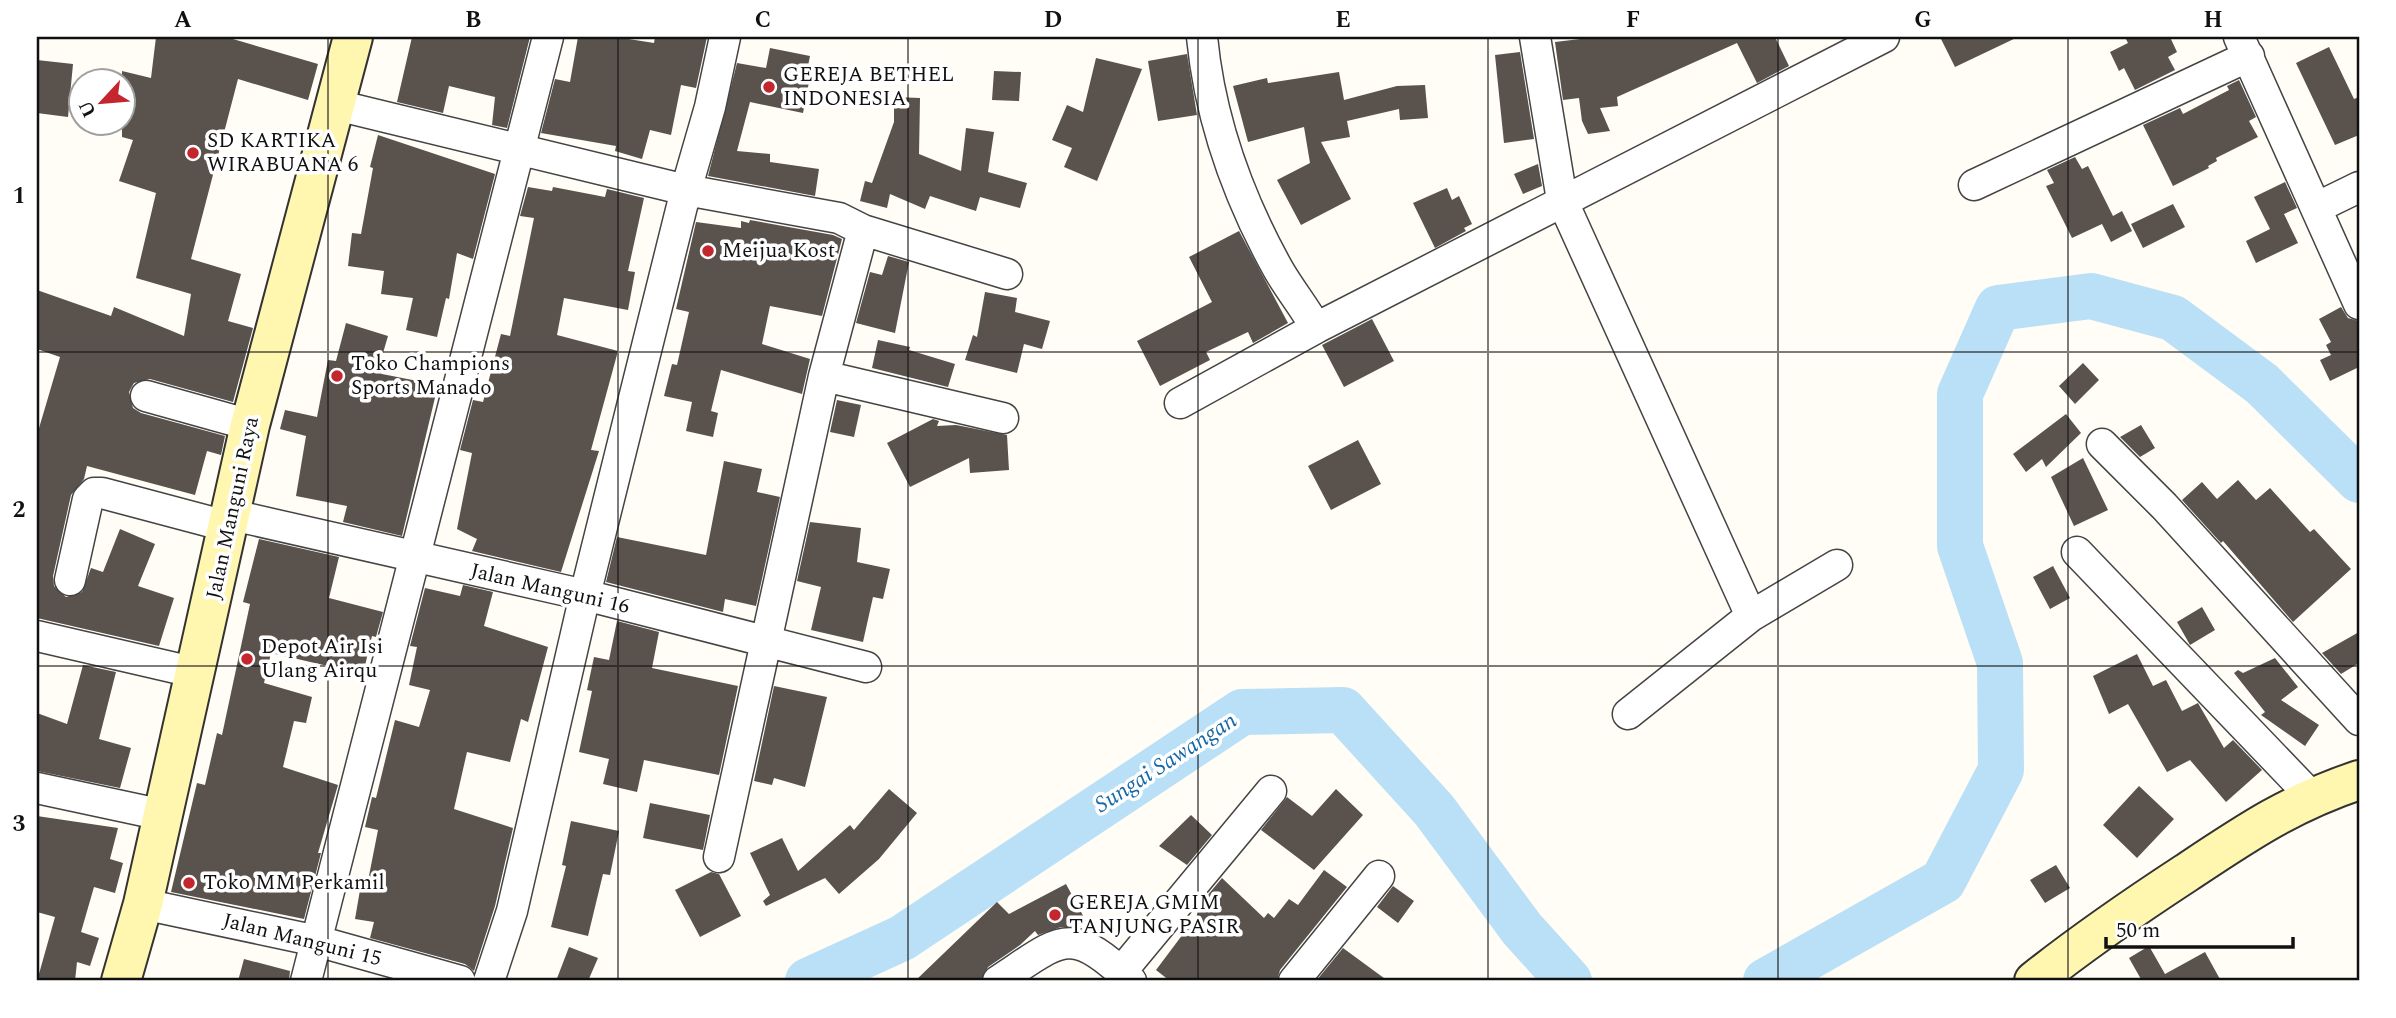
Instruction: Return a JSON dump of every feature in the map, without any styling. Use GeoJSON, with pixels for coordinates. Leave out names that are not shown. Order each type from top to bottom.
{"type":"FeatureCollection","features":[{"type":"Feature","properties":{"kind":"street","name":"Jalan Manguni Raya"},"geometry":{"type":"LineString","coordinates":[[121,981],[144,904],[231,521],[250,425],[353,37]]}},
{"type":"Feature","properties":{"kind":"street"},"geometry":{"type":"LineString","coordinates":[[306,981],[548,37]]}},
{"type":"Feature","properties":{"kind":"street"},"geometry":{"type":"LineString","coordinates":[[489,981],[512,911],[585,596],[686,190],[710,107],[725,37]]}},
{"type":"Feature","properties":{"kind":"street"},"geometry":{"type":"LineString","coordinates":[[1202,37],[1206,72],[1223,148],[1279,271],[1316,328]]}},
{"type":"Feature","properties":{"kind":"street"},"geometry":{"type":"LineString","coordinates":[[1535,37],[1562,200],[1751,616]]}},
{"type":"Feature","properties":{"kind":"street"},"geometry":{"type":"LineString","coordinates":[[1180,403],[1316,328],[1562,200],[1884,37]]}},
{"type":"Feature","properties":{"kind":"street"},"geometry":{"type":"LineString","coordinates":[[1974,185],[2244,46],[2359,304]]}},
{"type":"Feature","properties":{"kind":"street"},"geometry":{"type":"LineString","coordinates":[[336,106],[686,190],[839,218],[863,230],[1007,274]]}},
{"type":"Feature","properties":{"kind":"street"},"geometry":{"type":"LineString","coordinates":[[2316,208],[2359,187]]}},
{"type":"Feature","properties":{"kind":"street"},"geometry":{"type":"LineString","coordinates":[[719,857],[824,376],[863,230]]}},
{"type":"Feature","properties":{"kind":"street"},"geometry":{"type":"LineString","coordinates":[[824,376],[1003,418]]}},
{"type":"Feature","properties":{"kind":"street"},"geometry":{"type":"LineString","coordinates":[[146,396],[250,425]]}},
{"type":"Feature","properties":{"kind":"street"},"geometry":{"type":"LineString","coordinates":[[2102,444],[2164,506],[2359,720]]}},
{"type":"Feature","properties":{"kind":"street","name":"Jalan Manguni 16"},"geometry":{"type":"LineString","coordinates":[[70,580],[88,499],[93,493],[585,596],[866,667]]}},
{"type":"Feature","properties":{"kind":"street"},"geometry":{"type":"LineString","coordinates":[[2077,552],[2311,796]]}},
{"type":"Feature","properties":{"kind":"street"},"geometry":{"type":"LineString","coordinates":[[1628,714],[1751,616],[1837,565]]}},
{"type":"Feature","properties":{"kind":"street"},"geometry":{"type":"LineString","coordinates":[[37,636],[197,673]]}},
{"type":"Feature","properties":{"kind":"street"},"geometry":{"type":"LineString","coordinates":[[2034,981],[2096,932],[2267,820],[2311,796],[2359,780]]}},
{"type":"Feature","properties":{"kind":"street"},"geometry":{"type":"LineString","coordinates":[[37,788],[163,815]]}},
{"type":"Feature","properties":{"kind":"street"},"geometry":{"type":"LineString","coordinates":[[999,981],[1049,947],[1068,940],[1091,948],[1126,977],[1271,791]]}},
{"type":"Feature","properties":{"kind":"street"},"geometry":{"type":"LineString","coordinates":[[1294,981],[1379,876]]}},
{"type":"Feature","properties":{"kind":"street","name":"Jalan Manguni 15"},"geometry":{"type":"LineString","coordinates":[[144,904],[317,941],[460,981]]}},
{"type":"Feature","properties":{"kind":"building"},"geometry":{"type":"Polygon","coordinates":[[[156,37],[226,37],[318,64],[308,100],[238,79],[191,259],[241,274],[228,321],[253,328],[233,402],[150,379],[134,383],[129,392],[133,408],[141,413],[225,436],[221,455],[207,451],[195,495],[87,466],[84,479],[71,495],[53,576],[54,586],[66,597],[82,592],[91,568],[103,572],[120,529],[155,544],[138,586],[174,598],[159,646],[37,618],[37,435],[60,357],[37,349],[37,290],[111,316],[114,307],[184,336],[191,294],[136,278],[156,193],[119,181],[133,140],[122,136],[136,136],[136,74],[151,78],[156,37]]]}},
{"type":"Feature","properties":{"kind":"building"},"geometry":{"type":"Polygon","coordinates":[[[412,37],[530,37],[507,128],[492,125],[495,97],[449,86],[443,113],[397,102],[412,37]]]}},
{"type":"Feature","properties":{"kind":"building"},"geometry":{"type":"Polygon","coordinates":[[[578,37],[616,37],[654,43],[655,37],[707,37],[696,88],[681,85],[671,135],[650,130],[642,159],[615,151],[616,146],[541,133],[555,79],[570,82],[578,37]]]}},
{"type":"Feature","properties":{"kind":"building"},"geometry":{"type":"Polygon","coordinates":[[[1597,37],[1775,37],[1789,66],[1757,83],[1737,43],[1617,97],[1618,106],[1600,108],[1610,131],[1588,134],[1582,121],[1579,98],[1563,100],[1555,42],[1597,37]]]}},
{"type":"Feature","properties":{"kind":"building"},"geometry":{"type":"Polygon","coordinates":[[[1940,37],[2018,37],[1955,67],[1940,37]]]}},
{"type":"Feature","properties":{"kind":"building"},"geometry":{"type":"Polygon","coordinates":[[[2125,37],[2170,37],[2177,52],[2168,57],[2175,70],[2135,90],[2124,68],[2119,71],[2110,52],[2128,43],[2125,37]]]}},
{"type":"Feature","properties":{"kind":"building"},"geometry":{"type":"Polygon","coordinates":[[[2329,47],[2354,99],[2359,97],[2359,135],[2335,145],[2296,63],[2329,47]]]}},
{"type":"Feature","properties":{"kind":"building"},"geometry":{"type":"Polygon","coordinates":[[[770,48],[810,56],[806,76],[810,77],[803,113],[750,102],[737,151],[770,154],[770,162],[819,169],[815,196],[708,176],[737,63],[766,68],[770,48]]]}},
{"type":"Feature","properties":{"kind":"building"},"geometry":{"type":"Polygon","coordinates":[[[1520,52],[1534,139],[1504,143],[1495,55],[1520,52]]]}},
{"type":"Feature","properties":{"kind":"building"},"geometry":{"type":"Polygon","coordinates":[[[1187,54],[1197,115],[1158,121],[1148,61],[1187,54]]]}},
{"type":"Feature","properties":{"kind":"building"},"geometry":{"type":"Polygon","coordinates":[[[1096,58],[1142,69],[1097,181],[1064,167],[1072,148],[1052,140],[1067,105],[1083,112],[1096,58]]]}},
{"type":"Feature","properties":{"kind":"building"},"geometry":{"type":"Polygon","coordinates":[[[37,60],[73,64],[66,66],[66,117],[37,113],[37,60]]]}},
{"type":"Feature","properties":{"kind":"building"},"geometry":{"type":"Polygon","coordinates":[[[994,71],[1021,72],[1019,101],[992,100],[994,71]]]}},
{"type":"Feature","properties":{"kind":"building"},"geometry":{"type":"Polygon","coordinates":[[[1339,72],[1344,100],[1397,86],[1425,85],[1428,118],[1400,120],[1399,109],[1347,121],[1350,137],[1321,142],[1351,199],[1301,225],[1277,180],[1310,163],[1304,127],[1248,142],[1233,86],[1267,78],[1268,83],[1339,72]]]}},
{"type":"Feature","properties":{"kind":"building"},"geometry":{"type":"Polygon","coordinates":[[[2239,80],[2256,117],[2249,121],[2258,137],[2216,158],[2217,161],[2208,166],[2209,168],[2173,186],[2143,125],[2180,108],[2183,114],[2229,90],[2227,86],[2239,80]]]}},
{"type":"Feature","properties":{"kind":"building"},"geometry":{"type":"Polygon","coordinates":[[[894,97],[920,98],[919,154],[961,171],[966,128],[994,132],[988,172],[1027,183],[1020,208],[980,197],[976,211],[930,196],[925,209],[890,194],[887,208],[860,201],[865,181],[872,183],[894,122],[894,97]]]}},
{"type":"Feature","properties":{"kind":"building"},"geometry":{"type":"Polygon","coordinates":[[[378,135],[495,174],[473,259],[457,253],[449,299],[446,298],[437,337],[406,330],[413,298],[381,294],[384,271],[348,266],[352,233],[361,234],[373,168],[370,167],[378,135]]]}},
{"type":"Feature","properties":{"kind":"building"},"geometry":{"type":"Polygon","coordinates":[[[2075,157],[2082,169],[2088,166],[2113,216],[2122,211],[2132,231],[2111,242],[2102,224],[2072,238],[2046,186],[2054,183],[2047,170],[2075,157]]]}},
{"type":"Feature","properties":{"kind":"building"},"geometry":{"type":"Polygon","coordinates":[[[1538,164],[1542,186],[1523,194],[1514,174],[1538,164]]]}},
{"type":"Feature","properties":{"kind":"building"},"geometry":{"type":"Polygon","coordinates":[[[2285,182],[2297,208],[2284,214],[2298,243],[2256,263],[2246,241],[2270,229],[2254,197],[2285,182]]]}},
{"type":"Feature","properties":{"kind":"building"},"geometry":{"type":"Polygon","coordinates":[[[528,187],[552,191],[553,187],[605,197],[607,189],[644,198],[628,271],[635,272],[628,310],[564,298],[557,335],[618,351],[591,450],[599,451],[561,572],[472,551],[477,539],[457,529],[472,453],[460,450],[473,400],[483,402],[501,334],[510,336],[534,218],[520,216],[528,187]]]}},
{"type":"Feature","properties":{"kind":"building"},"geometry":{"type":"Polygon","coordinates":[[[1447,188],[1452,200],[1459,196],[1472,224],[1464,228],[1466,231],[1435,248],[1413,203],[1447,188]]]}},
{"type":"Feature","properties":{"kind":"building"},"geometry":{"type":"Polygon","coordinates":[[[2173,204],[2185,227],[2143,248],[2131,224],[2173,204]]]}},
{"type":"Feature","properties":{"kind":"building"},"geometry":{"type":"Polygon","coordinates":[[[750,220],[842,239],[822,316],[770,306],[762,344],[810,359],[802,394],[721,370],[711,411],[718,413],[713,437],[686,431],[692,402],[664,396],[672,364],[677,365],[689,312],[676,309],[696,222],[741,228],[741,221],[749,223],[750,220]]]}},
{"type":"Feature","properties":{"kind":"building"},"geometry":{"type":"Polygon","coordinates":[[[1239,231],[1288,323],[1253,343],[1248,332],[1206,352],[1210,360],[1160,386],[1137,341],[1212,302],[1189,257],[1239,231]]]}},
{"type":"Feature","properties":{"kind":"building"},"geometry":{"type":"Polygon","coordinates":[[[888,256],[909,262],[895,333],[856,323],[870,272],[882,275],[888,256]]]}},
{"type":"Feature","properties":{"kind":"building"},"geometry":{"type":"Polygon","coordinates":[[[985,292],[1017,298],[1015,312],[1050,321],[1042,349],[1024,344],[1017,373],[965,360],[973,335],[977,337],[985,292]]]}},
{"type":"Feature","properties":{"kind":"building"},"geometry":{"type":"Polygon","coordinates":[[[2341,307],[2348,318],[2359,321],[2359,367],[2330,381],[2320,360],[2331,355],[2326,345],[2331,342],[2319,319],[2341,307]]]}},
{"type":"Feature","properties":{"kind":"building"},"geometry":{"type":"Polygon","coordinates":[[[1372,319],[1394,361],[1344,387],[1322,345],[1372,319]]]}},
{"type":"Feature","properties":{"kind":"building"},"geometry":{"type":"Polygon","coordinates":[[[346,323],[388,336],[378,370],[382,374],[438,385],[402,536],[343,522],[347,506],[296,496],[306,436],[280,429],[285,410],[317,417],[328,360],[336,361],[346,323]]]}},
{"type":"Feature","properties":{"kind":"building"},"geometry":{"type":"Polygon","coordinates":[[[878,340],[910,347],[909,350],[955,364],[948,387],[872,368],[878,340]]]}},
{"type":"Feature","properties":{"kind":"building"},"geometry":{"type":"Polygon","coordinates":[[[2083,363],[2099,380],[2075,404],[2059,386],[2083,363]]]}},
{"type":"Feature","properties":{"kind":"building"},"geometry":{"type":"Polygon","coordinates":[[[837,400],[861,405],[854,437],[830,432],[837,400]]]}},
{"type":"Feature","properties":{"kind":"building"},"geometry":{"type":"Polygon","coordinates":[[[2066,414],[2081,433],[2046,467],[2042,459],[2026,472],[2013,454],[2066,414]]]}},
{"type":"Feature","properties":{"kind":"building"},"geometry":{"type":"Polygon","coordinates":[[[933,419],[939,421],[937,426],[956,425],[1007,435],[1009,470],[970,473],[969,458],[910,487],[887,443],[933,419]]]}},
{"type":"Feature","properties":{"kind":"building"},"geometry":{"type":"Polygon","coordinates":[[[2141,425],[2155,448],[2140,457],[2120,437],[2141,425]]]}},
{"type":"Feature","properties":{"kind":"building"},"geometry":{"type":"Polygon","coordinates":[[[1358,440],[1381,484],[1331,510],[1308,466],[1358,440]]]}},
{"type":"Feature","properties":{"kind":"building"},"geometry":{"type":"Polygon","coordinates":[[[2083,458],[2108,510],[2074,526],[2051,477],[2083,458]]]}},
{"type":"Feature","properties":{"kind":"building"},"geometry":{"type":"Polygon","coordinates":[[[724,461],[762,469],[757,492],[780,497],[756,606],[725,599],[723,612],[606,582],[617,537],[706,555],[724,461]]]}},
{"type":"Feature","properties":{"kind":"building"},"geometry":{"type":"Polygon","coordinates":[[[2238,480],[2256,500],[2270,488],[2310,532],[2314,529],[2351,569],[2293,622],[2223,541],[2221,543],[2182,500],[2202,482],[2217,499],[2238,480]]]}},
{"type":"Feature","properties":{"kind":"building"},"geometry":{"type":"Polygon","coordinates":[[[810,522],[861,528],[857,562],[890,569],[883,599],[873,597],[863,642],[811,630],[821,587],[797,581],[810,522]]]}},
{"type":"Feature","properties":{"kind":"building"},"geometry":{"type":"Polygon","coordinates":[[[259,539],[339,557],[329,598],[383,612],[376,637],[372,636],[363,674],[271,653],[264,683],[312,697],[306,723],[294,721],[283,767],[338,785],[318,853],[321,853],[304,919],[171,892],[197,783],[205,785],[217,733],[222,735],[250,604],[243,602],[259,539]]]}},
{"type":"Feature","properties":{"kind":"building"},"geometry":{"type":"Polygon","coordinates":[[[2053,566],[2070,598],[2050,609],[2033,577],[2053,566]]]}},
{"type":"Feature","properties":{"kind":"building"},"geometry":{"type":"Polygon","coordinates":[[[463,585],[493,592],[484,626],[548,647],[528,722],[521,719],[510,762],[467,752],[454,809],[513,828],[495,906],[474,971],[465,964],[370,938],[374,922],[355,919],[360,890],[366,891],[378,830],[365,827],[372,797],[376,798],[395,720],[419,727],[430,690],[409,685],[417,647],[410,646],[425,588],[460,596],[463,585]]]}},
{"type":"Feature","properties":{"kind":"building"},"geometry":{"type":"Polygon","coordinates":[[[2202,607],[2215,630],[2190,645],[2177,622],[2202,607]]]}},
{"type":"Feature","properties":{"kind":"building"},"geometry":{"type":"Polygon","coordinates":[[[617,621],[659,632],[652,668],[738,686],[719,775],[644,760],[637,792],[603,784],[609,759],[579,752],[592,691],[587,690],[594,657],[609,660],[617,621]]]}},
{"type":"Feature","properties":{"kind":"building"},"geometry":{"type":"Polygon","coordinates":[[[2359,632],[2359,663],[2341,674],[2322,653],[2359,632]]]}},
{"type":"Feature","properties":{"kind":"building"},"geometry":{"type":"Polygon","coordinates":[[[2137,654],[2153,686],[2166,680],[2182,711],[2198,703],[2224,748],[2233,740],[2262,770],[2226,802],[2190,760],[2167,772],[2128,704],[2109,714],[2093,676],[2137,654]]]}},
{"type":"Feature","properties":{"kind":"building"},"geometry":{"type":"Polygon","coordinates":[[[2275,658],[2298,687],[2281,700],[2319,725],[2305,746],[2261,715],[2265,712],[2234,673],[2238,670],[2243,673],[2275,658]]]}},
{"type":"Feature","properties":{"kind":"building"},"geometry":{"type":"Polygon","coordinates":[[[83,665],[116,672],[99,739],[131,748],[120,788],[37,771],[37,713],[67,724],[83,665]]]}},
{"type":"Feature","properties":{"kind":"building"},"geometry":{"type":"Polygon","coordinates":[[[774,686],[827,697],[805,787],[774,778],[772,785],[754,781],[774,686]]]}},
{"type":"Feature","properties":{"kind":"building"},"geometry":{"type":"Polygon","coordinates":[[[2139,786],[2174,819],[2137,858],[2103,825],[2139,786]]]}},
{"type":"Feature","properties":{"kind":"building"},"geometry":{"type":"Polygon","coordinates":[[[889,789],[917,813],[879,859],[839,894],[825,878],[766,906],[763,901],[770,895],[750,853],[782,838],[798,871],[850,825],[854,830],[889,789]]]}},
{"type":"Feature","properties":{"kind":"building"},"geometry":{"type":"Polygon","coordinates":[[[1336,789],[1363,815],[1314,870],[1261,830],[1287,797],[1312,816],[1336,789]]]}},
{"type":"Feature","properties":{"kind":"building"},"geometry":{"type":"Polygon","coordinates":[[[650,803],[710,815],[703,850],[643,838],[650,803]]]}},
{"type":"Feature","properties":{"kind":"building"},"geometry":{"type":"Polygon","coordinates":[[[1191,815],[1212,835],[1187,865],[1159,846],[1191,815]]]}},
{"type":"Feature","properties":{"kind":"building"},"geometry":{"type":"Polygon","coordinates":[[[37,816],[118,828],[110,859],[123,863],[115,893],[94,887],[81,932],[99,938],[90,966],[77,962],[75,981],[37,981],[55,917],[37,912],[37,816]]]}},
{"type":"Feature","properties":{"kind":"building"},"geometry":{"type":"Polygon","coordinates":[[[571,821],[619,831],[610,875],[603,874],[588,936],[551,927],[566,866],[562,865],[571,821]]]}},
{"type":"Feature","properties":{"kind":"building"},"geometry":{"type":"Polygon","coordinates":[[[2056,865],[2070,888],[2045,903],[2030,880],[2056,865]]]}},
{"type":"Feature","properties":{"kind":"building"},"geometry":{"type":"Polygon","coordinates":[[[1324,870],[1347,887],[1280,970],[1277,981],[1170,981],[1156,970],[1222,878],[1264,918],[1268,913],[1274,918],[1289,899],[1298,905],[1324,870]]]}},
{"type":"Feature","properties":{"kind":"building"},"geometry":{"type":"Polygon","coordinates":[[[711,872],[719,874],[741,916],[700,937],[675,890],[711,872]]]}},
{"type":"Feature","properties":{"kind":"building"},"geometry":{"type":"Polygon","coordinates":[[[1066,884],[1087,923],[1080,927],[1061,927],[1038,935],[1035,931],[988,967],[981,981],[915,981],[997,902],[1009,914],[1066,884]]]}},
{"type":"Feature","properties":{"kind":"building"},"geometry":{"type":"Polygon","coordinates":[[[1393,886],[1414,901],[1398,923],[1377,907],[1393,886]]]}},
{"type":"Feature","properties":{"kind":"building"},"geometry":{"type":"Polygon","coordinates":[[[2149,946],[2165,974],[2205,952],[2221,981],[2142,981],[2129,958],[2149,946]]]}},
{"type":"Feature","properties":{"kind":"building"},"geometry":{"type":"Polygon","coordinates":[[[569,947],[598,958],[588,981],[556,981],[569,947]]]}},
{"type":"Feature","properties":{"kind":"building"},"geometry":{"type":"Polygon","coordinates":[[[1343,948],[1388,981],[1316,981],[1343,948]]]}},
{"type":"Feature","properties":{"kind":"building"},"geometry":{"type":"Polygon","coordinates":[[[244,959],[290,971],[289,981],[238,981],[244,959]]]}},
{"type":"Feature","properties":{"kind":"waterway","name":"Sungai Sawangan"},"geometry":{"type":"LineString","coordinates":[[1766,981],[1943,881],[2001,770],[2000,663],[1960,546],[1960,394],[1998,308],[2091,296],[2173,318],[2262,384],[2359,480]]}},
{"type":"Feature","properties":{"kind":"waterway","name":"Sungai Sawangan"},"geometry":{"type":"LineString","coordinates":[[808,981],[902,938],[1242,712],[1343,710],[1434,810],[1522,929],[1569,981]]}},
{"type":"Feature","properties":{"kind":"place","name":"GEREJA BETHEL INDONESIA"},"geometry":{"type":"Point","coordinates":[769,87]}},
{"type":"Feature","properties":{"kind":"place","name":"SD KARTIKA WIRABUANA 6"},"geometry":{"type":"Point","coordinates":[193,153]}},
{"type":"Feature","properties":{"kind":"place","name":"Meijua Kost"},"geometry":{"type":"Point","coordinates":[708,251]}},
{"type":"Feature","properties":{"kind":"place","name":"Toko Champions Sports Manado"},"geometry":{"type":"Point","coordinates":[337,376]}},
{"type":"Feature","properties":{"kind":"place","name":"Depot Air Isi Ulang Airqu"},"geometry":{"type":"Point","coordinates":[247,659]}},
{"type":"Feature","properties":{"kind":"place","name":"Toko MM Perkamil"},"geometry":{"type":"Point","coordinates":[189,883]}},
{"type":"Feature","properties":{"kind":"place","name":"GEREJA GMIM TANJUNG PASIR"},"geometry":{"type":"Point","coordinates":[1055,915]}}]}
